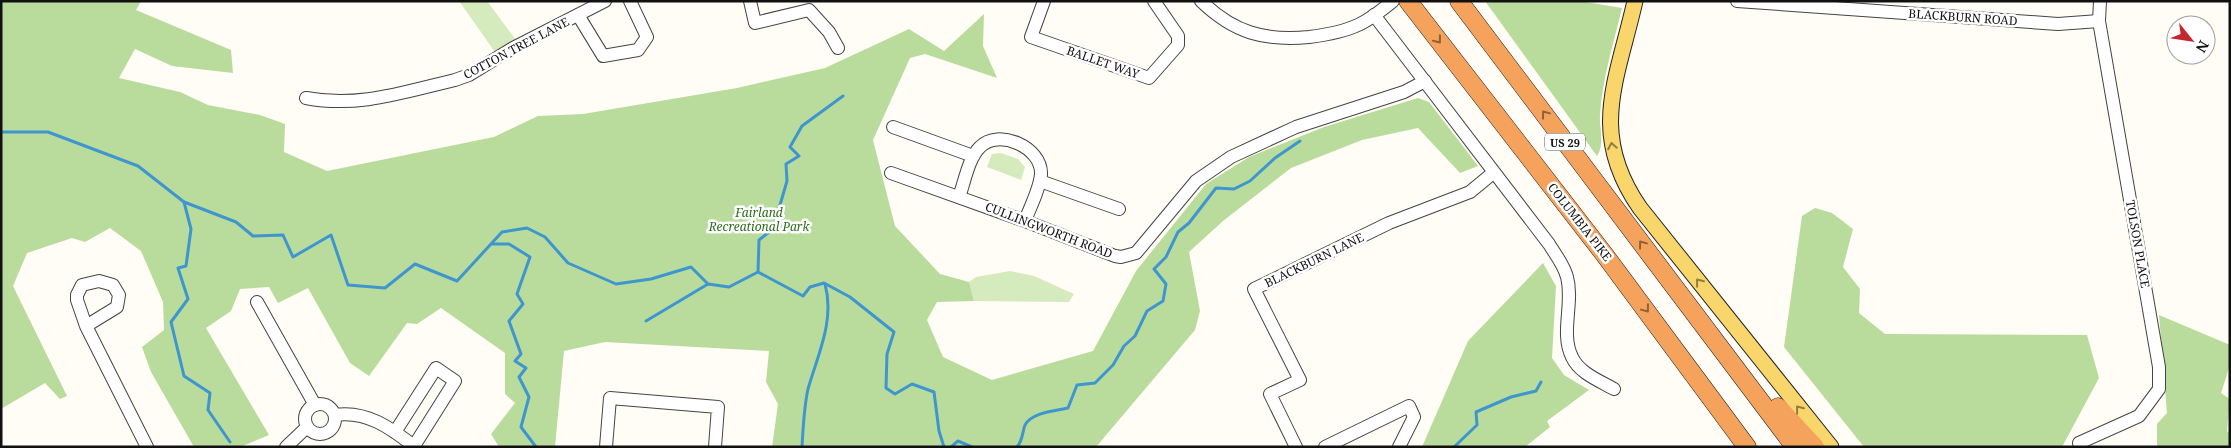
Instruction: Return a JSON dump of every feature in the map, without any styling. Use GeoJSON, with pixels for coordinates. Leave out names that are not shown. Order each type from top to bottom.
{"type":"FeatureCollection","features":[{"type":"Feature","properties":{"kind":"highway","name":"COLUMBIA PIKE"},"geometry":{"type":"LineString","coordinates":[[1408,1],[1604,254],[1747,447]]}},
{"type":"Feature","properties":{"kind":"highway","name":"US 29"},"geometry":{"type":"LineString","coordinates":[[1459,1],[1795,447]]}},
{"type":"Feature","properties":{"kind":"highway"},"geometry":{"type":"LineString","coordinates":[[1672,283],[1815,447]]}},
{"type":"Feature","properties":{"kind":"main road"},"geometry":{"type":"LineString","coordinates":[[1635,1],[1610,112],[1612,146],[1619,171],[1627,189],[1640,208],[1831,447]]}},
{"type":"Feature","properties":{"kind":"street","name":"COTTON TREE LANE"},"geometry":{"type":"LineString","coordinates":[[306,98],[325,101],[359,102],[469,76],[513,48],[605,1]]}},
{"type":"Feature","properties":{"kind":"street"},"geometry":{"type":"LineString","coordinates":[[578,15],[603,56],[638,50],[647,37],[630,1]]}},
{"type":"Feature","properties":{"kind":"street"},"geometry":{"type":"LineString","coordinates":[[750,1],[755,24],[809,10],[829,32],[838,48]]}},
{"type":"Feature","properties":{"kind":"street","name":"BALLET WAY"},"geometry":{"type":"LineString","coordinates":[[1044,1],[1031,36],[1149,78],[1178,45],[1179,40],[1154,1]]}},
{"type":"Feature","properties":{"kind":"street"},"geometry":{"type":"LineString","coordinates":[[1201,1],[1226,22],[1259,36],[1276,38],[1319,36],[1343,31],[1374,16],[1393,1]]}},
{"type":"Feature","properties":{"kind":"street","name":"BLACKBURN ROAD"},"geometry":{"type":"LineString","coordinates":[[1737,1],[2058,24],[2099,21]]}},
{"type":"Feature","properties":{"kind":"street","name":"TOLSON PLACE"},"geometry":{"type":"LineString","coordinates":[[2079,443],[2139,416],[2159,389],[2159,366],[2099,21],[2100,1]]}},
{"type":"Feature","properties":{"kind":"street"},"geometry":{"type":"LineString","coordinates":[[1374,16],[1549,244],[1567,276],[1570,298],[1567,334],[1572,357],[1584,372],[1614,389]]}},
{"type":"Feature","properties":{"kind":"street","name":"CULLINGWORTH ROAD"},"geometry":{"type":"LineString","coordinates":[[891,173],[1025,221],[1115,256],[1129,256],[1142,247],[1196,180],[1231,157],[1296,127],[1404,92],[1425,82]]}},
{"type":"Feature","properties":{"kind":"street"},"geometry":{"type":"LineString","coordinates":[[893,127],[973,156]]}},
{"type":"Feature","properties":{"kind":"street"},"geometry":{"type":"LineString","coordinates":[[959,197],[973,156],[985,143],[1006,140],[1024,148],[1035,156],[1040,168],[1040,181],[1025,221]]}},
{"type":"Feature","properties":{"kind":"street","name":"BLACKBURN LANE"},"geometry":{"type":"LineString","coordinates":[[1296,447],[1270,394],[1300,380],[1254,289],[1389,223],[1470,192],[1494,173]]}},
{"type":"Feature","properties":{"kind":"street"},"geometry":{"type":"LineString","coordinates":[[1040,181],[1119,209]]}},
{"type":"Feature","properties":{"kind":"street"},"geometry":{"type":"LineString","coordinates":[[257,302],[315,405]]}},
{"type":"Feature","properties":{"kind":"street"},"geometry":{"type":"LineString","coordinates":[[86,326],[147,447]]}},
{"type":"Feature","properties":{"kind":"street"},"geometry":{"type":"LineString","coordinates":[[334,416],[356,415],[368,418],[395,432],[414,446],[456,381],[436,368],[395,432]]}},
{"type":"Feature","properties":{"kind":"street"},"geometry":{"type":"LineString","coordinates":[[606,447],[610,398],[718,407],[715,447]]}},
{"type":"Feature","properties":{"kind":"street"},"geometry":{"type":"LineString","coordinates":[[307,427],[318,434],[328,432],[334,422],[331,409],[326,406],[315,405]]}},
{"type":"Feature","properties":{"kind":"street"},"geometry":{"type":"LineString","coordinates":[[307,427],[306,414],[315,405]]}},
{"type":"Feature","properties":{"kind":"street"},"geometry":{"type":"LineString","coordinates":[[1326,447],[1409,406],[1414,417],[1399,447]]}},
{"type":"Feature","properties":{"kind":"street"},"geometry":{"type":"LineString","coordinates":[[286,447],[307,427]]}},
{"type":"Feature","properties":{"kind":"green space","name":"Fairland Recreational Park"},"geometry":{"type":"Polygon","coordinates":[[[1,1],[141,1],[136,10],[231,50],[233,73],[172,66],[135,49],[119,78],[180,92],[208,105],[260,115],[285,124],[284,152],[327,171],[494,137],[538,116],[583,114],[737,88],[825,68],[909,29],[944,51],[984,14],[983,46],[997,78],[925,54],[910,58],[873,140],[895,226],[940,274],[969,282],[974,301],[937,302],[927,320],[943,357],[992,380],[1093,351],[1136,271],[1206,184],[1249,157],[1324,127],[1418,98],[1429,102],[1478,166],[1460,173],[1418,128],[1362,140],[1291,168],[1223,221],[1189,252],[1200,311],[1195,330],[1096,447],[772,447],[778,404],[766,382],[769,351],[605,342],[564,351],[555,447],[499,447],[491,434],[515,403],[505,394],[505,353],[441,308],[417,324],[407,323],[369,376],[350,363],[308,288],[278,303],[269,287],[240,289],[231,311],[206,328],[269,435],[240,447],[194,447],[151,372],[142,347],[164,330],[163,302],[141,251],[110,228],[85,242],[72,238],[27,253],[13,286],[67,396],[60,399],[45,383],[1,409],[1,1]]]}},
{"type":"Feature","properties":{"kind":"green space"},"geometry":{"type":"Polygon","coordinates":[[[459,1],[487,1],[516,40],[495,52],[459,1]]]}},
{"type":"Feature","properties":{"kind":"green space"},"geometry":{"type":"Polygon","coordinates":[[[1485,1],[1580,1],[1622,8],[1603,88],[1600,115],[1601,146],[1597,156],[1485,1]]]}},
{"type":"Feature","properties":{"kind":"green space"},"geometry":{"type":"Polygon","coordinates":[[[1001,153],[1018,159],[1025,167],[1021,180],[987,167],[992,154],[1001,153]]]}},
{"type":"Feature","properties":{"kind":"green space"},"geometry":{"type":"Polygon","coordinates":[[[1815,208],[1832,213],[1853,229],[1843,267],[1860,289],[1859,313],[1885,334],[2087,335],[2099,378],[2062,447],[1864,447],[1784,347],[1802,216],[1815,208]]]}},
{"type":"Feature","properties":{"kind":"green space"},"geometry":{"type":"Polygon","coordinates":[[[1543,263],[1556,286],[1552,358],[1564,375],[1589,390],[1547,421],[1550,427],[1525,447],[1422,447],[1468,341],[1543,263]]]}},
{"type":"Feature","properties":{"kind":"green space"},"geometry":{"type":"Polygon","coordinates":[[[1010,271],[1034,276],[1074,294],[1069,302],[974,301],[969,282],[976,277],[1010,271]]]}},
{"type":"Feature","properties":{"kind":"green space"},"geometry":{"type":"Polygon","coordinates":[[[2159,315],[2230,345],[2230,365],[2221,393],[2230,399],[2227,431],[2230,434],[2230,447],[2157,447],[2157,424],[2167,413],[2159,315]]]}},
{"type":"Feature","properties":{"kind":"waterway"},"geometry":{"type":"LineString","coordinates":[[708,284],[729,287],[758,272],[759,240],[773,229],[787,181],[786,164],[799,156],[790,147],[802,126],[843,96]]}},
{"type":"Feature","properties":{"kind":"waterway"},"geometry":{"type":"LineString","coordinates":[[1,132],[48,132],[138,166],[184,202],[236,222],[253,236],[283,235],[293,257],[331,235],[348,285],[385,288],[415,264],[457,281],[502,232],[527,228],[545,237],[568,263],[616,284],[651,279],[691,267],[708,284],[646,321]]}},
{"type":"Feature","properties":{"kind":"waterway"},"geometry":{"type":"LineString","coordinates":[[1017,447],[1028,421],[1033,417],[1051,411],[1068,408],[1077,385],[1095,383],[1113,365],[1124,346],[1135,336],[1147,311],[1163,301],[1166,284],[1154,269],[1166,257],[1178,232],[1189,223],[1216,188],[1234,189],[1250,181],[1275,158],[1300,141]]}},
{"type":"Feature","properties":{"kind":"waterway"},"geometry":{"type":"LineString","coordinates":[[184,202],[191,229],[186,266],[178,268],[188,299],[171,322],[184,376],[210,393],[208,410],[230,442]]}},
{"type":"Feature","properties":{"kind":"waterway"},"geometry":{"type":"LineString","coordinates":[[492,244],[509,244],[530,257],[517,294],[523,304],[509,321],[521,354],[515,361],[526,368],[519,377],[529,397],[521,427],[536,447]]}},
{"type":"Feature","properties":{"kind":"waterway"},"geometry":{"type":"LineString","coordinates":[[758,272],[803,296],[810,287],[824,283],[850,297],[894,332],[887,354],[886,388],[895,394],[912,384],[934,392],[939,431],[944,447]]}},
{"type":"Feature","properties":{"kind":"waterway"},"geometry":{"type":"LineString","coordinates":[[802,447],[808,389],[827,324],[828,297],[825,284]]}},
{"type":"Feature","properties":{"kind":"waterway"},"geometry":{"type":"LineString","coordinates":[[1454,447],[1477,425],[1476,412],[1511,397],[1536,391],[1541,382]]}},
{"type":"Feature","properties":{"kind":"waterway"},"geometry":{"type":"LineString","coordinates":[[951,447],[958,441],[972,447]]}}]}
